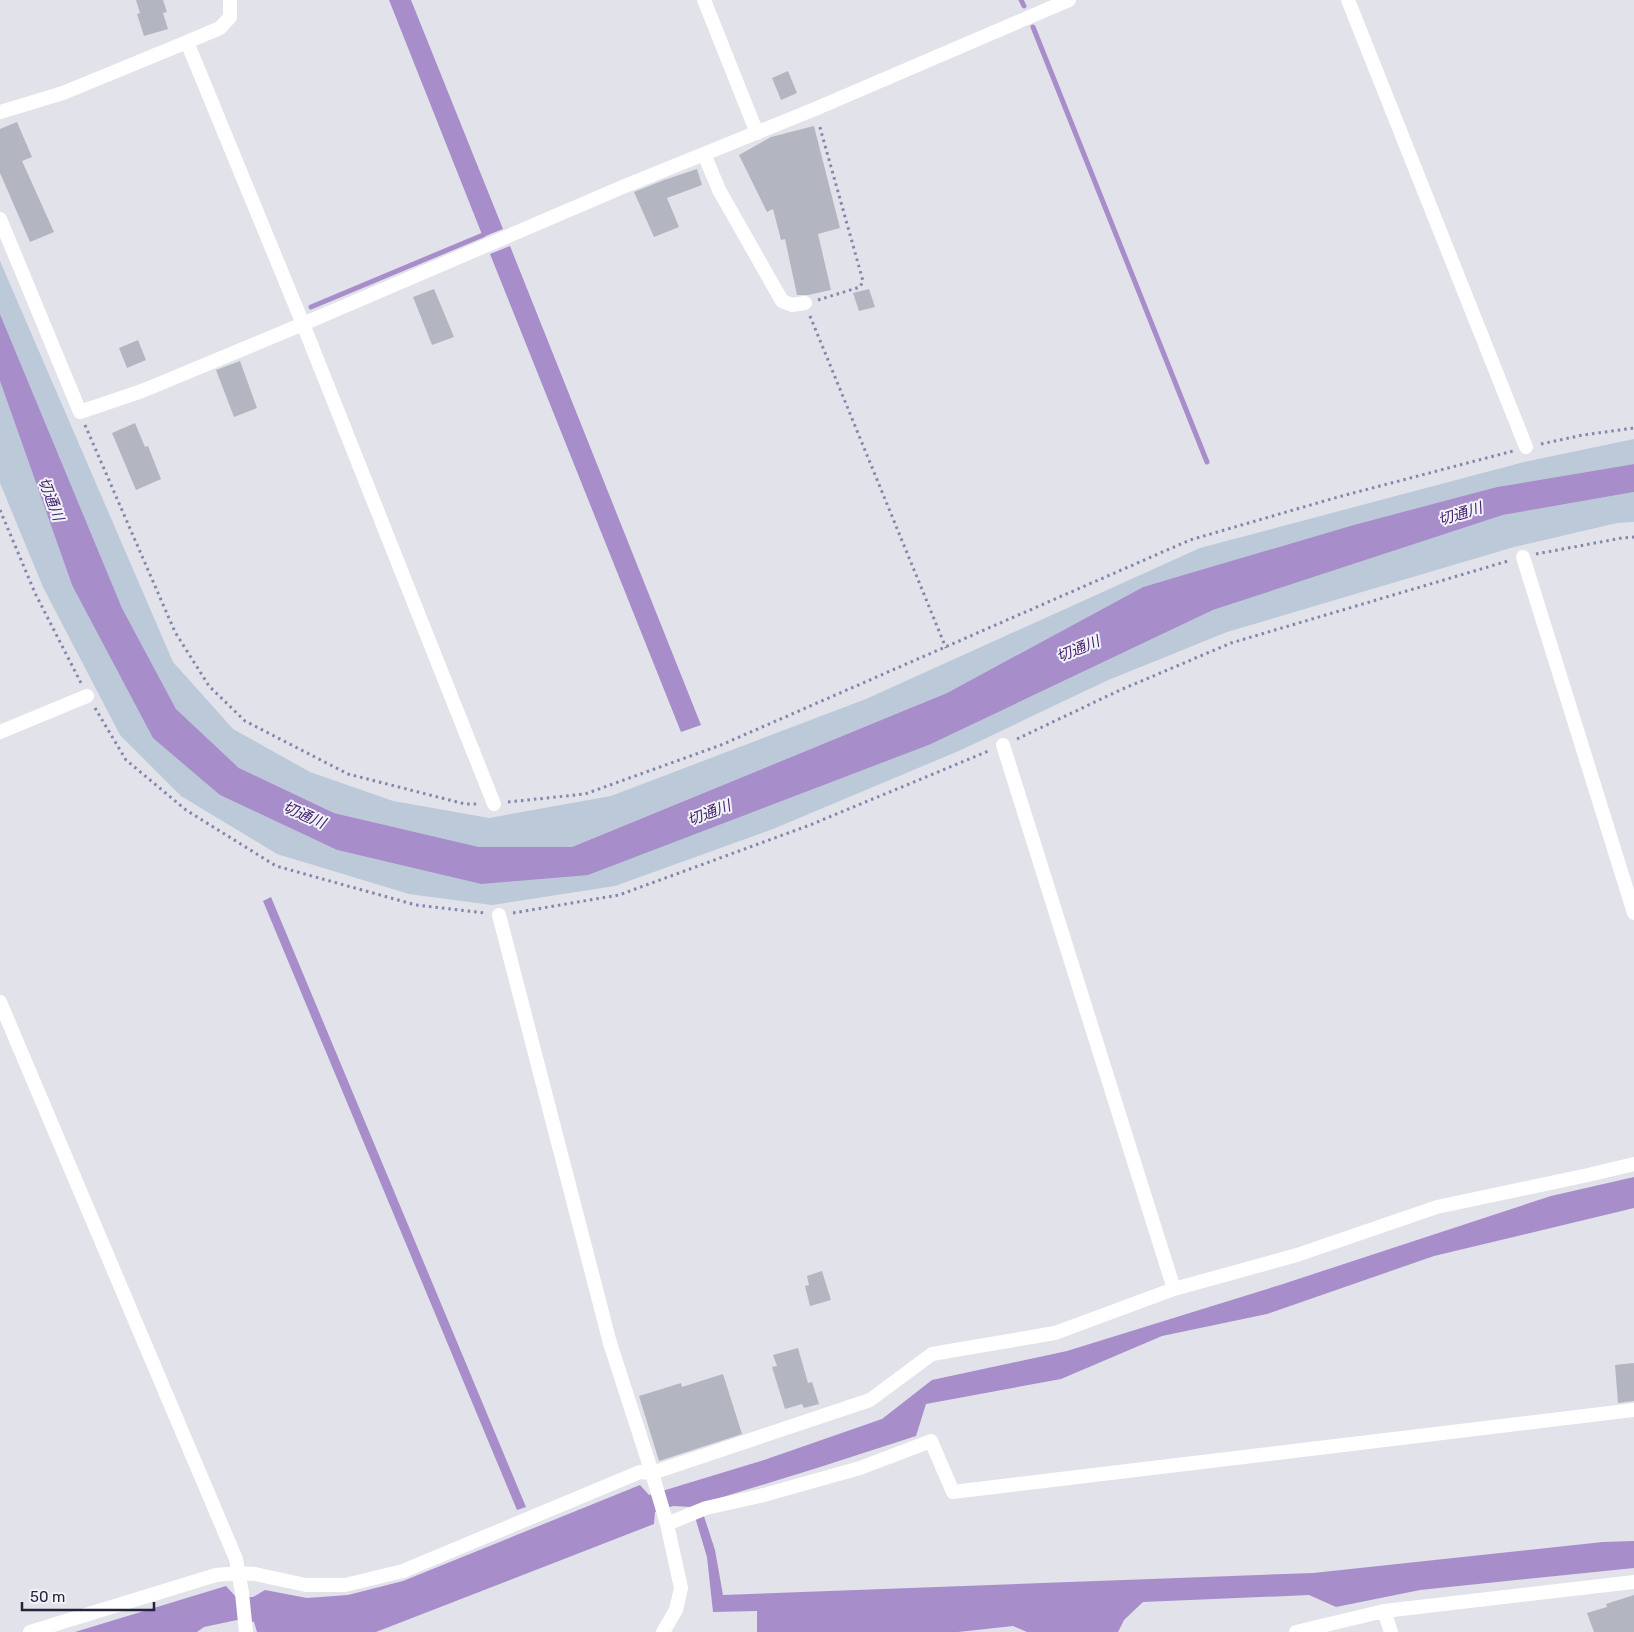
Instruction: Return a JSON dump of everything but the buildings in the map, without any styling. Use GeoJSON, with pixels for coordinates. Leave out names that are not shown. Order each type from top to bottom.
{"type":"FeatureCollection","features":[{"type":"Feature","properties":{"kind":"street"},"geometry":{"type":"LineString","coordinates":[[0,112],[63,93],[220,28],[230,17],[230,0]]}},
{"type":"Feature","properties":{"kind":"street"},"geometry":{"type":"LineString","coordinates":[[704,0],[757,133]]}},
{"type":"Feature","properties":{"kind":"street"},"geometry":{"type":"LineString","coordinates":[[0,219],[80,412],[142,391],[303,324],[625,186],[815,109],[1069,0]]}},
{"type":"Feature","properties":{"kind":"street"},"geometry":{"type":"LineString","coordinates":[[1348,0],[1526,447]]}},
{"type":"Feature","properties":{"kind":"street"},"geometry":{"type":"LineString","coordinates":[[187,42],[303,324],[494,804]]}},
{"type":"Feature","properties":{"kind":"street"},"geometry":{"type":"LineString","coordinates":[[704,154],[719,190],[782,301],[792,306],[805,303]]}},
{"type":"Feature","properties":{"kind":"street"},"geometry":{"type":"LineString","coordinates":[[1523,557],[1628,874],[1634,913]]}},
{"type":"Feature","properties":{"kind":"street"},"geometry":{"type":"LineString","coordinates":[[0,732],[87,696]]}},
{"type":"Feature","properties":{"kind":"street"},"geometry":{"type":"LineString","coordinates":[[1003,745],[1174,1289]]}},
{"type":"Feature","properties":{"kind":"street"},"geometry":{"type":"LineString","coordinates":[[499,915],[610,1344],[665,1518],[681,1588],[676,1610],[663,1632]]}},
{"type":"Feature","properties":{"kind":"street"},"geometry":{"type":"LineString","coordinates":[[0,1002],[236,1559],[246,1629]]}},
{"type":"Feature","properties":{"kind":"street"},"geometry":{"type":"LineString","coordinates":[[30,1632],[216,1575],[255,1574],[306,1585],[345,1585],[403,1571],[640,1472],[652,1473],[870,1400],[932,1354],[1055,1333],[1174,1289],[1296,1256],[1437,1207],[1634,1164]]}},
{"type":"Feature","properties":{"kind":"street"},"geometry":{"type":"LineString","coordinates":[[665,1518],[690,1514],[706,1508],[760,1496],[860,1468],[931,1442],[953,1492],[1634,1410]]}},
{"type":"Feature","properties":{"kind":"street"},"geometry":{"type":"LineString","coordinates":[[1296,1632],[1384,1611],[1634,1582]]}},
{"type":"Feature","properties":{"kind":"street"},"geometry":{"type":"LineString","coordinates":[[1384,1611],[1391,1632]]}},
{"type":"Feature","properties":{"kind":"path"},"geometry":{"type":"LineString","coordinates":[[815,109],[863,281],[860,287],[805,303],[946,648]]}},
{"type":"Feature","properties":{"kind":"path"},"geometry":{"type":"LineString","coordinates":[[80,412],[175,632],[209,686],[245,721],[348,774],[465,804],[494,804],[585,794],[722,745],[1190,540],[1338,497],[1526,447],[1583,435],[1634,428]]}},
{"type":"Feature","properties":{"kind":"path"},"geometry":{"type":"LineString","coordinates":[[0,510],[35,593],[87,696],[126,760],[186,810],[276,866],[416,905],[499,915],[619,894],[810,825],[1003,745],[1118,691],[1231,643],[1523,557],[1634,537]]}},
{"type":"Feature","properties":{"kind":"shaded area"},"geometry":{"type":"Polygon","coordinates":[[[0,261],[173,662],[233,729],[310,772],[393,801],[489,818],[611,796],[866,699],[1200,548],[1524,462],[1634,439],[1634,464],[1497,487],[1143,587],[947,693],[572,847],[479,847],[334,813],[239,768],[176,709],[122,608],[0,314],[0,261]]]}},
{"type":"Feature","properties":{"kind":"shaded area"},"geometry":{"type":"Polygon","coordinates":[[[0,381],[72,585],[220,795],[337,850],[481,884],[931,744],[1213,610],[1503,515],[1634,492],[1634,522],[1617,523],[1514,547],[1227,632],[1106,681],[961,750],[773,829],[615,886],[492,905],[409,894],[277,854],[181,796],[120,735],[43,587],[0,483],[0,381]]]}},
{"type":"Feature","properties":{"kind":"water"},"geometry":{"type":"Polygon","coordinates":[[[389,0],[411,0],[503,229],[483,237],[389,0]]]}},
{"type":"Feature","properties":{"kind":"water"},"geometry":{"type":"Polygon","coordinates":[[[510,246],[701,725],[681,732],[490,254],[510,246]]]}},
{"type":"Feature","properties":{"kind":"water","name":"切通川"},"geometry":{"type":"Polygon","coordinates":[[[0,314],[122,608],[176,709],[239,768],[334,813],[479,847],[572,847],[947,693],[1143,587],[1354,525],[1497,487],[1634,464],[1634,492],[1503,515],[1213,610],[931,744],[588,875],[481,884],[337,850],[220,795],[153,738],[72,585],[0,381],[0,314]]]}},
{"type":"Feature","properties":{"kind":"water"},"geometry":{"type":"Polygon","coordinates":[[[271,897],[526,1507],[517,1510],[263,901],[271,897]]]}},
{"type":"Feature","properties":{"kind":"water"},"geometry":{"type":"Polygon","coordinates":[[[1634,1177],[1634,1208],[1434,1256],[1267,1314],[1162,1336],[1061,1379],[926,1404],[916,1436],[700,1504],[715,1550],[723,1595],[1313,1573],[1603,1542],[1634,1541],[1634,1568],[1420,1590],[1336,1607],[1309,1595],[1143,1602],[1124,1620],[1118,1632],[1027,1632],[1013,1626],[958,1632],[757,1632],[757,1611],[713,1612],[707,1557],[692,1507],[673,1506],[655,1512],[654,1524],[376,1632],[257,1632],[254,1622],[237,1620],[204,1627],[197,1632],[75,1632],[226,1586],[236,1597],[253,1597],[265,1590],[307,1598],[348,1595],[403,1581],[640,1485],[649,1495],[764,1460],[882,1419],[932,1380],[1067,1351],[1283,1284],[1551,1196],[1634,1177]]]}},
{"type":"Feature","properties":{"kind":"waterway"},"geometry":{"type":"LineString","coordinates":[[1021,0],[1024,6]]}},
{"type":"Feature","properties":{"kind":"waterway"},"geometry":{"type":"LineString","coordinates":[[1033,27],[1207,462]]}},
{"type":"Feature","properties":{"kind":"waterway"},"geometry":{"type":"LineString","coordinates":[[311,307],[483,235]]}}]}
